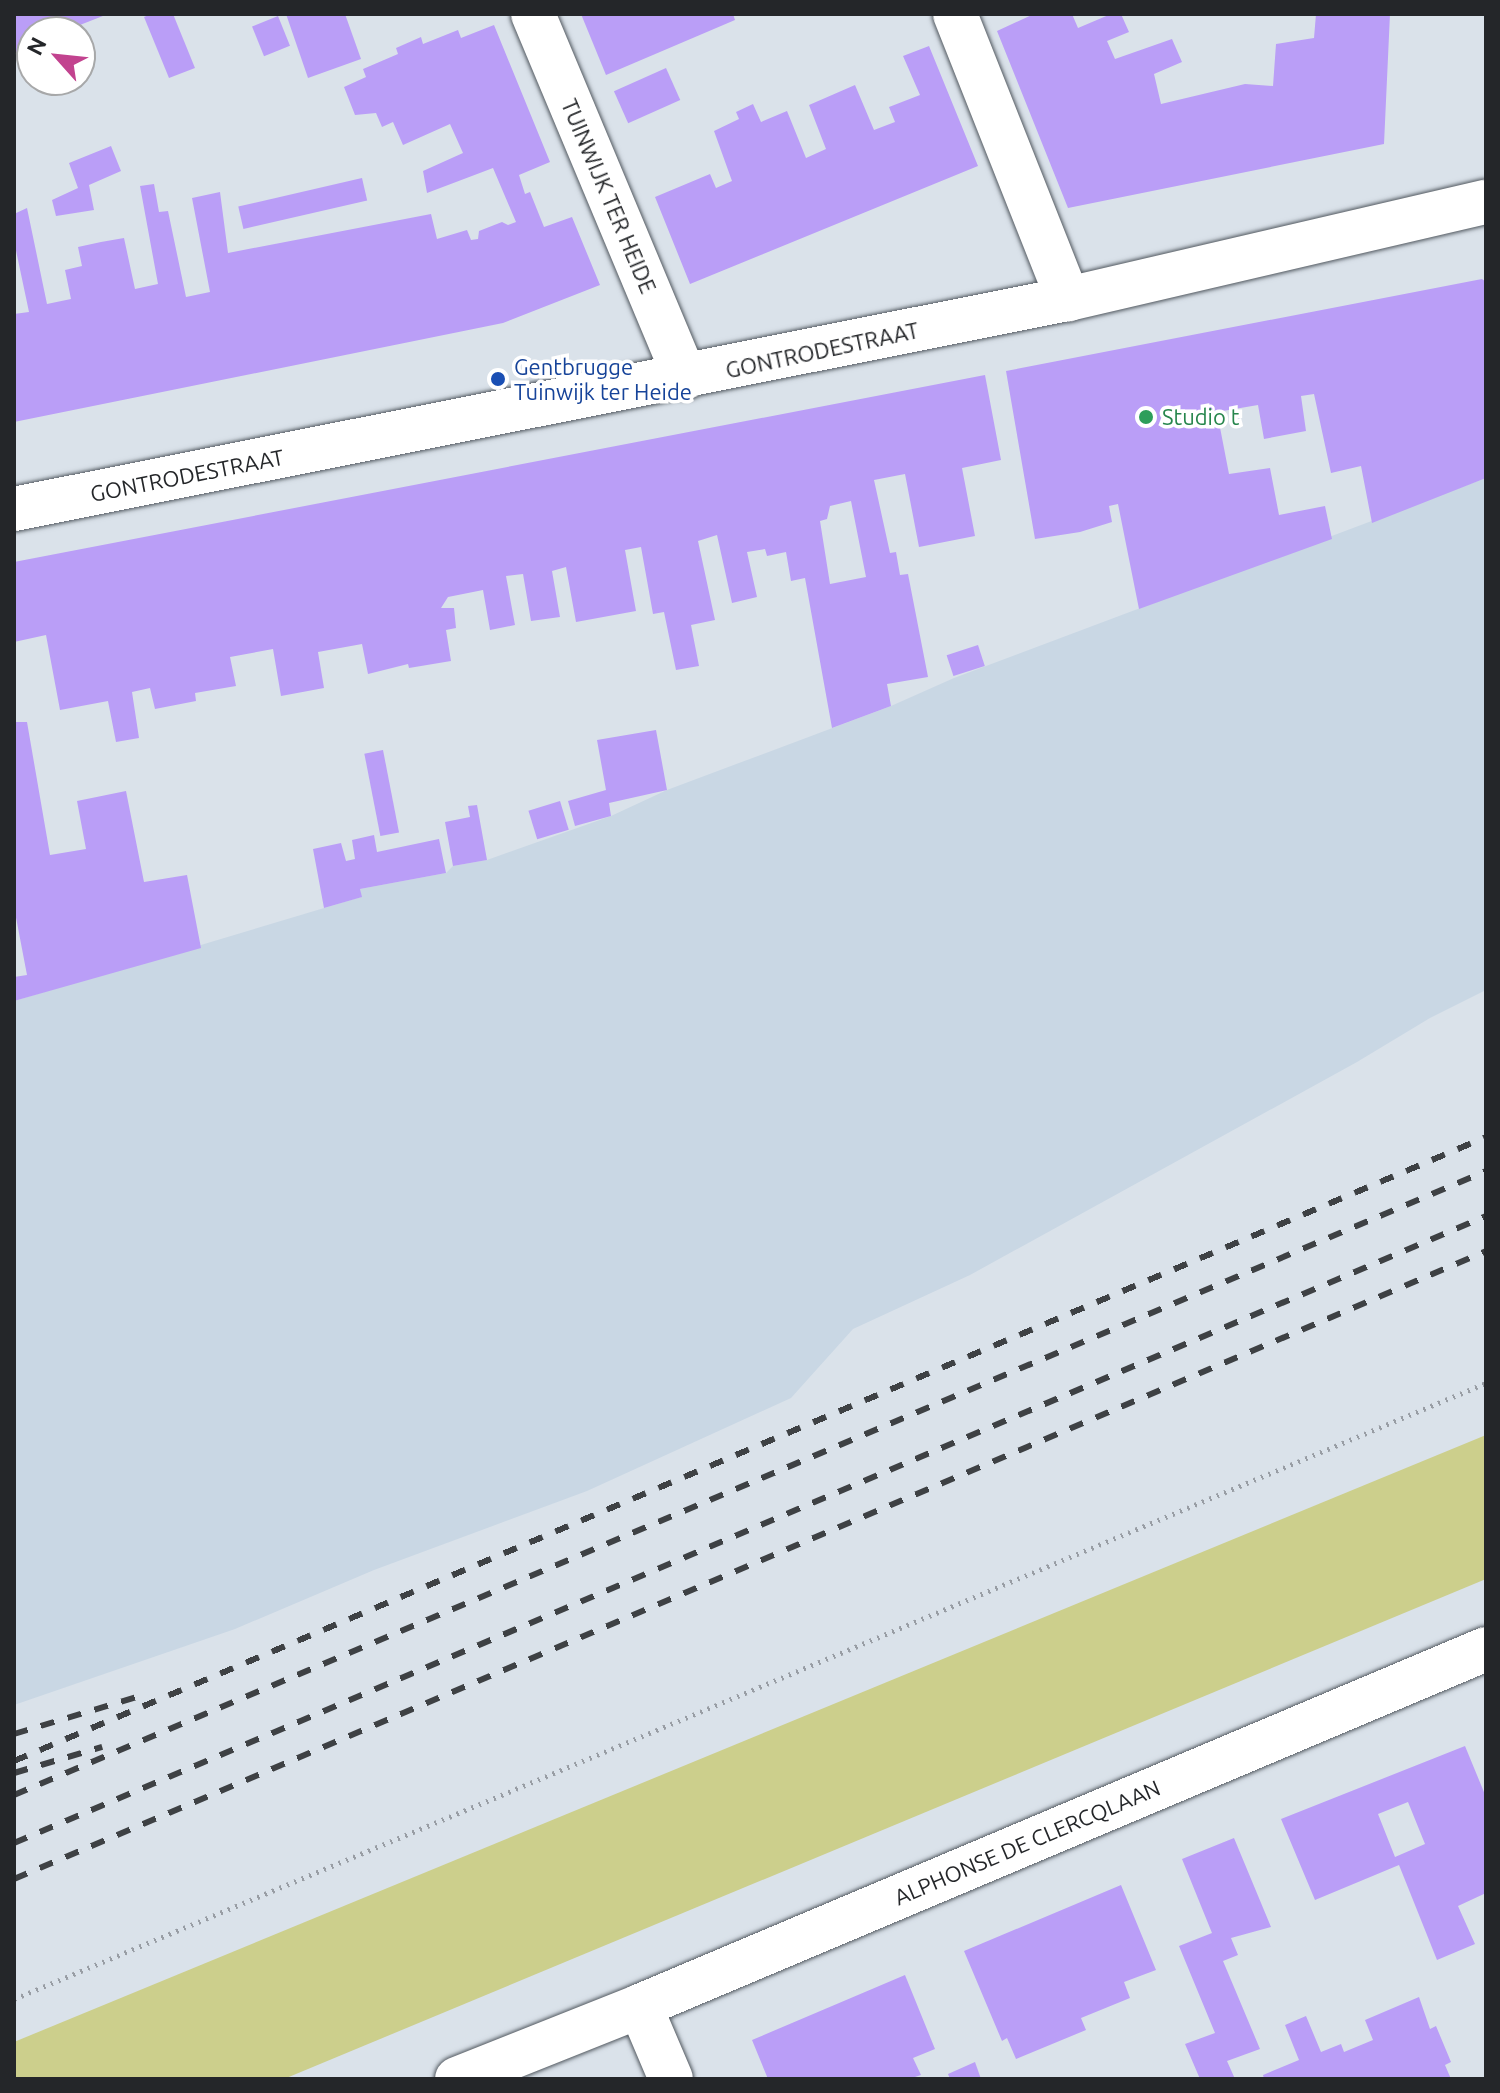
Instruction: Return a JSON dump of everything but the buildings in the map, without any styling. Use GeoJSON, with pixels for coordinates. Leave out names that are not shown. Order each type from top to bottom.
{"type":"FeatureCollection","features":[{"type":"Feature","properties":{"kind":"street","name":"TUINWIJK TER HEIDE"},"geometry":{"type":"LineString","coordinates":[[533,14],[685,378]]}},
{"type":"Feature","properties":{"kind":"street"},"geometry":{"type":"LineString","coordinates":[[955,14],[1068,299]]}},
{"type":"Feature","properties":{"kind":"street","name":"GONTRODESTRAAT"},"geometry":{"type":"LineString","coordinates":[[14,509],[685,378],[1068,299],[1486,202]]}},
{"type":"Feature","properties":{"kind":"street","name":"ALPHONSE DE CLERCQLAAN"},"geometry":{"type":"LineString","coordinates":[[457,2079],[640,2006],[1486,1649]]}},
{"type":"Feature","properties":{"kind":"street"},"geometry":{"type":"LineString","coordinates":[[640,2006],[671,2079]]}},
{"type":"Feature","properties":{"kind":"path"},"geometry":{"type":"LineString","coordinates":[[14,1999],[1486,1383]]}},
{"type":"Feature","properties":{"kind":"shaded area"},"geometry":{"type":"Polygon","coordinates":[[[1486,478],[1486,990],[1430,1018],[1357,1062],[970,1275],[853,1329],[791,1398],[587,1491],[374,1570],[235,1629],[14,1705],[14,1001],[361,897],[360,889],[446,873],[453,866],[487,860],[611,816],[667,790],[891,706],[954,678],[1486,478]]]}},
{"type":"Feature","properties":{"kind":"green space"},"geometry":{"type":"Polygon","coordinates":[[[1486,1435],[1486,1579],[284,2079],[14,2079],[14,2042],[1486,1435]]]}},
{"type":"Feature","properties":{"kind":"railway"},"geometry":{"type":"LineString","coordinates":[[14,1761],[1486,1137]]}},
{"type":"Feature","properties":{"kind":"railway"},"geometry":{"type":"LineString","coordinates":[[14,1795],[1486,1171]]}},
{"type":"Feature","properties":{"kind":"railway"},"geometry":{"type":"LineString","coordinates":[[14,1843],[1486,1216]]}},
{"type":"Feature","properties":{"kind":"railway"},"geometry":{"type":"LineString","coordinates":[[14,1879],[1486,1251]]}},
{"type":"Feature","properties":{"kind":"railway"},"geometry":{"type":"LineString","coordinates":[[14,1734],[140,1696]]}},
{"type":"Feature","properties":{"kind":"railway"},"geometry":{"type":"LineString","coordinates":[[14,1773],[102,1747]]}},
{"type":"Feature","properties":{"kind":"place","name":"Gentbrugge Tuinwijk ter Heide"},"geometry":{"type":"Point","coordinates":[498,379]}},
{"type":"Feature","properties":{"kind":"place","name":"Studio t"},"geometry":{"type":"Point","coordinates":[1146,417]}}]}
